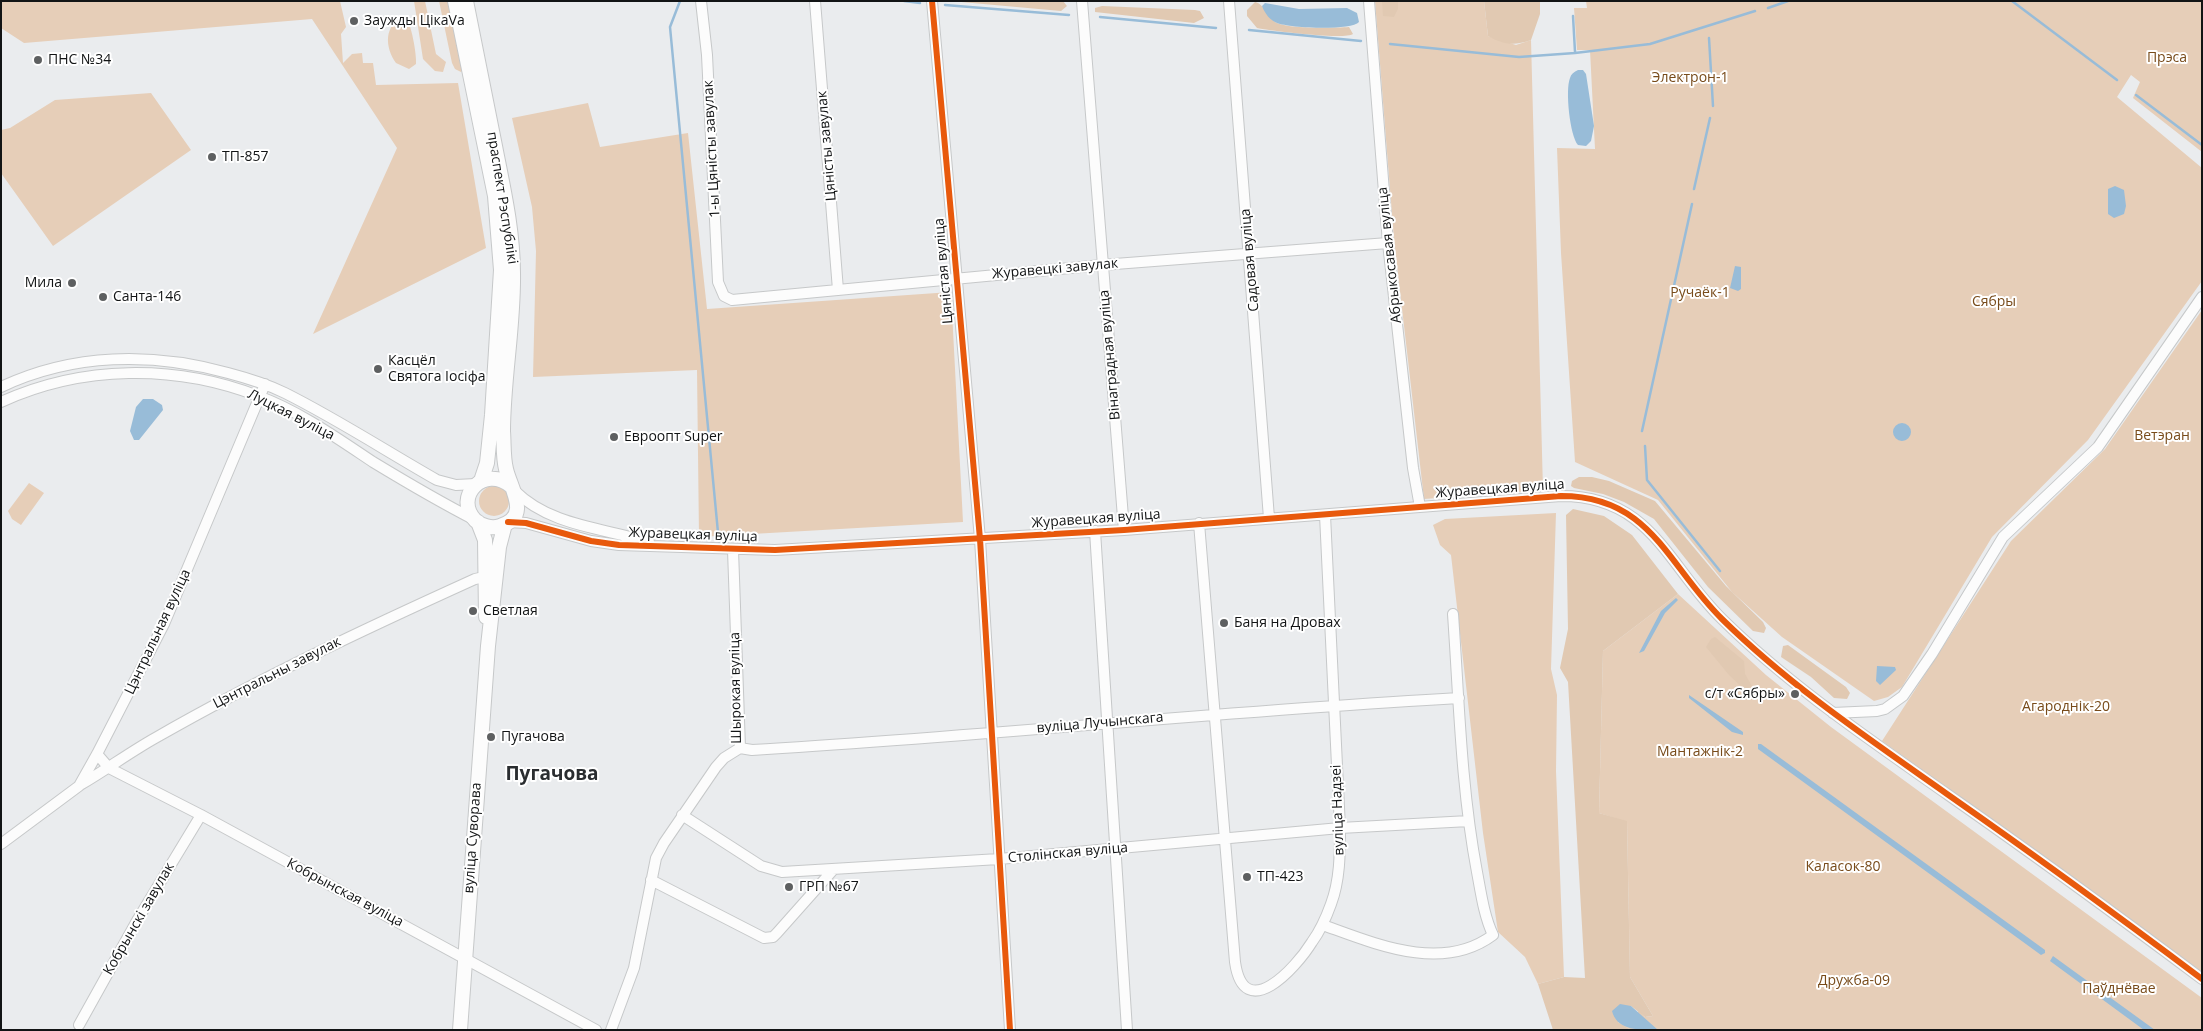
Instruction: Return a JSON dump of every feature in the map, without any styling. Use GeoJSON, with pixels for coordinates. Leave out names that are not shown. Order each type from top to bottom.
{"type":"FeatureCollection","features":[{"type":"Feature","properties":{"kind":"main road","name":"праспект Рэспублікі"},"geometry":{"type":"LineString","coordinates":[[455,1],[494,196],[501,270],[492,415],[487,463],[478,482],[471,491],[468,506],[476,521]]}},
{"type":"Feature","properties":{"kind":"main road","name":"праспект Рэспублікі"},"geometry":{"type":"LineString","coordinates":[[466,1],[501,176],[512,256],[513,283],[503,428],[504,463],[513,488],[517,508],[506,523]]}},
{"type":"Feature","properties":{"kind":"main road"},"geometry":{"type":"LineString","coordinates":[[478,482],[497,478],[513,488]]}},
{"type":"Feature","properties":{"kind":"main road"},"geometry":{"type":"LineString","coordinates":[[476,521],[491,527],[506,523]]}},
{"type":"Feature","properties":{"kind":"main road","name":"вуліца Суворава"},"geometry":{"type":"LineString","coordinates":[[476,521],[485,540],[484,577],[488,646]]}},
{"type":"Feature","properties":{"kind":"main road","name":"вуліца Суворава"},"geometry":{"type":"LineString","coordinates":[[460,1030],[463,957],[488,646],[499,547],[506,523]]}},
{"type":"Feature","properties":{"kind":"street","name":"1-ы Цяністы завулак"},"geometry":{"type":"LineString","coordinates":[[701,1],[707,55],[718,282],[724,296]]}},
{"type":"Feature","properties":{"kind":"street","name":"Цяністы завулак"},"geometry":{"type":"LineString","coordinates":[[816,1],[838,290]]}},
{"type":"Feature","properties":{"kind":"street","name":"Цяністая вуліца"},"geometry":{"type":"LineString","coordinates":[[932,1],[980,540],[1010,1030]]}},
{"type":"Feature","properties":{"kind":"street","name":"Вінаградная вуліца"},"geometry":{"type":"LineString","coordinates":[[1082,1],[1124,530]]}},
{"type":"Feature","properties":{"kind":"street","name":"Садовая вуліца"},"geometry":{"type":"LineString","coordinates":[[1229,1],[1270,518]]}},
{"type":"Feature","properties":{"kind":"street","name":"Абрыкосавая вуліца"},"geometry":{"type":"LineString","coordinates":[[1369,1],[1388,243],[1414,478],[1420,507]]}},
{"type":"Feature","properties":{"kind":"street","name":"Журавецкі завулак"},"geometry":{"type":"LineString","coordinates":[[724,296],[732,300],[741,301],[1102,265],[1249,252],[1388,243]]}},
{"type":"Feature","properties":{"kind":"street"},"geometry":{"type":"LineString","coordinates":[[1833,713],[1886,709],[1903,696],[1932,654],[2003,537],[2098,447],[2202,297]]}},
{"type":"Feature","properties":{"kind":"street","name":"Луцкая вуліца"},"geometry":{"type":"LineString","coordinates":[[1,387],[46,370],[107,359],[134,358],[196,364],[265,384],[284,392],[437,480],[456,485],[478,482]]}},
{"type":"Feature","properties":{"kind":"street","name":"Луцкая вуліца"},"geometry":{"type":"LineString","coordinates":[[1,402],[49,383],[127,372],[183,375],[260,396],[320,428],[476,521]]}},
{"type":"Feature","properties":{"kind":"street","name":"Цэнтральная вуліца"},"geometry":{"type":"LineString","coordinates":[[1,844],[79,786],[164,624],[265,384]]}},
{"type":"Feature","properties":{"kind":"street","name":"Журавецкая вуліца"},"geometry":{"type":"LineString","coordinates":[[513,488],[535,508],[552,515],[664,547]]}},
{"type":"Feature","properties":{"kind":"street","name":"Журавецкая вуліца"},"geometry":{"type":"LineString","coordinates":[[506,523],[535,525],[590,541],[664,547],[791,550],[980,540],[1581,496],[1609,503],[1630,514],[1667,552],[1722,618],[1770,663],[1833,713],[2202,978]]}},
{"type":"Feature","properties":{"kind":"street","name":"вуліца Надзеі"},"geometry":{"type":"LineString","coordinates":[[1200,523],[1216,714],[1224,840],[1236,969],[1246,987],[1259,991],[1273,985],[1304,954],[1323,924],[1338,879],[1340,828],[1325,515]]}},
{"type":"Feature","properties":{"kind":"street"},"geometry":{"type":"LineString","coordinates":[[1096,531],[1127,1030]]}},
{"type":"Feature","properties":{"kind":"street","name":"Шырокая вуліца"},"geometry":{"type":"LineString","coordinates":[[610,1030],[634,968],[651,880],[659,851],[682,815],[720,763],[740,748],[733,550]]}},
{"type":"Feature","properties":{"kind":"street","name":"Цэнтральны завулак"},"geometry":{"type":"LineString","coordinates":[[79,786],[156,738],[320,650],[475,579],[484,577]]}},
{"type":"Feature","properties":{"kind":"street"},"geometry":{"type":"LineString","coordinates":[[1323,924],[1386,947],[1414,952],[1464,951],[1476,947],[1493,935],[1488,924],[1479,883],[1469,821],[1453,614]]}},
{"type":"Feature","properties":{"kind":"street","name":"вуліца Лучынскага"},"geometry":{"type":"LineString","coordinates":[[740,748],[752,750],[830,745],[1334,705],[1459,698]]}},
{"type":"Feature","properties":{"kind":"street","name":"Кобрынская вуліца"},"geometry":{"type":"LineString","coordinates":[[97,754],[109,768],[201,815],[596,1030]]}},
{"type":"Feature","properties":{"kind":"street","name":"Кобрынскі завулак"},"geometry":{"type":"LineString","coordinates":[[79,1025],[138,919],[201,815]]}},
{"type":"Feature","properties":{"kind":"street","name":"Столінская вуліца"},"geometry":{"type":"LineString","coordinates":[[682,815],[768,869],[782,872],[999,859],[1340,828],[1469,821]]}},
{"type":"Feature","properties":{"kind":"street"},"geometry":{"type":"LineString","coordinates":[[651,880],[764,938],[769,938],[777,933],[833,870]]}},
{"type":"Feature","properties":{"kind":"green space"},"geometry":{"type":"Polygon","coordinates":[[[1,1],[340,1],[346,27],[341,34],[343,63],[352,54],[362,53],[363,63],[373,63],[376,85],[458,83],[486,248],[313,334],[397,148],[312,19],[24,43],[1,28],[1,1]]]}},
{"type":"Feature","properties":{"kind":"green space"},"geometry":{"type":"Polygon","coordinates":[[[414,1],[425,1],[436,54],[446,62],[443,72],[435,71],[423,59],[414,1]]]}},
{"type":"Feature","properties":{"kind":"green space"},"geometry":{"type":"Polygon","coordinates":[[[439,1],[452,1],[464,69],[461,72],[455,69],[452,63],[439,1]]]}},
{"type":"Feature","properties":{"kind":"green space"},"geometry":{"type":"Polygon","coordinates":[[[1375,1],[1484,1],[1488,36],[1516,45],[1531,40],[1543,490],[1424,499],[1394,239],[1375,1]]]}},
{"type":"Feature","properties":{"kind":"green space"},"geometry":{"type":"Polygon","coordinates":[[[1586,1],[2202,1],[2202,152],[2133,98],[2140,82],[2131,75],[2117,97],[2202,168],[2202,281],[2088,440],[1992,537],[1902,687],[1888,697],[1874,701],[1782,637],[1732,592],[1658,500],[1575,462],[1561,253],[1557,148],[1595,149],[1590,50],[1577,50],[1574,8],[1587,8],[1586,1]]]}},
{"type":"Feature","properties":{"kind":"green space"},"geometry":{"type":"Polygon","coordinates":[[[405,17],[415,46],[416,64],[409,69],[396,63],[388,44],[388,37],[393,25],[405,17]]]}},
{"type":"Feature","properties":{"kind":"green space"},"geometry":{"type":"Polygon","coordinates":[[[151,93],[191,150],[53,246],[1,173],[1,130],[10,128],[55,100],[151,93]]]}},
{"type":"Feature","properties":{"kind":"green space"},"geometry":{"type":"Polygon","coordinates":[[[588,103],[600,147],[688,133],[707,309],[951,292],[963,522],[699,537],[697,370],[533,377],[536,251],[532,207],[512,118],[588,103]]]}},
{"type":"Feature","properties":{"kind":"green space","name":"Агароднік-20"},"geometry":{"type":"Polygon","coordinates":[[[2202,310],[2202,972],[1882,741],[2011,541],[2105,449],[2202,310]]]}},
{"type":"Feature","properties":{"kind":"green space"},"geometry":{"type":"Polygon","coordinates":[[[29,483],[44,493],[21,525],[12,519],[8,511],[29,483]]]}},
{"type":"Feature","properties":{"kind":"green space"},"geometry":{"type":"Polygon","coordinates":[[[494,486],[505,490],[509,501],[505,512],[494,516],[483,512],[479,501],[483,490],[494,486]]]}},
{"type":"Feature","properties":{"kind":"green space"},"geometry":{"type":"Polygon","coordinates":[[[1556,513],[1551,669],[1557,695],[1556,771],[1564,977],[1538,984],[1525,957],[1498,932],[1483,833],[1451,555],[1440,545],[1433,525],[1445,519],[1556,513]]]}},
{"type":"Feature","properties":{"kind":"green space"},"geometry":{"type":"Polygon","coordinates":[[[1678,594],[1766,675],[1831,727],[2202,998],[2202,1030],[1631,1030],[1622,1025],[1639,1011],[1645,1017],[1653,1016],[1630,977],[1627,822],[1599,813],[1603,651],[1678,594]]]}},
{"type":"Feature","properties":{"kind":"shaded area"},"geometry":{"type":"Polygon","coordinates":[[[950,1],[1063,1],[1067,6],[1061,11],[950,1]]]}},
{"type":"Feature","properties":{"kind":"shaded area"},"geometry":{"type":"Polygon","coordinates":[[[1382,1],[1398,1],[1398,9],[1394,17],[1383,16],[1382,1]]]}},
{"type":"Feature","properties":{"kind":"shaded area"},"geometry":{"type":"Polygon","coordinates":[[[1484,1],[1540,1],[1540,14],[1531,40],[1509,44],[1488,36],[1484,1]]]}},
{"type":"Feature","properties":{"kind":"shaded area"},"geometry":{"type":"Polygon","coordinates":[[[1255,2],[1261,5],[1274,21],[1283,25],[1323,28],[1349,27],[1353,34],[1347,36],[1322,36],[1257,28],[1247,16],[1247,10],[1255,2]]]}},
{"type":"Feature","properties":{"kind":"shaded area"},"geometry":{"type":"Polygon","coordinates":[[[1102,6],[1195,10],[1200,11],[1204,18],[1194,23],[1095,12],[1095,8],[1102,6]]]}},
{"type":"Feature","properties":{"kind":"shaded area"},"geometry":{"type":"Polygon","coordinates":[[[1579,477],[1592,477],[1609,481],[1655,501],[1726,586],[1763,622],[1766,628],[1764,633],[1753,631],[1708,587],[1654,519],[1624,502],[1603,494],[1571,486],[1572,481],[1579,477]]]}},
{"type":"Feature","properties":{"kind":"shaded area"},"geometry":{"type":"Polygon","coordinates":[[[1573,509],[1604,516],[1632,535],[1678,594],[1603,651],[1599,813],[1627,821],[1630,977],[1653,1016],[1645,1017],[1631,1006],[1618,1022],[1631,1030],[1553,1030],[1538,984],[1564,977],[1585,978],[1568,682],[1560,668],[1568,629],[1566,515],[1573,509]]]}},
{"type":"Feature","properties":{"kind":"shaded area"},"geometry":{"type":"Polygon","coordinates":[[[1715,637],[1744,661],[1745,674],[1752,686],[1745,690],[1729,675],[1706,647],[1711,639],[1715,637]]]}},
{"type":"Feature","properties":{"kind":"shaded area"},"geometry":{"type":"Polygon","coordinates":[[[1788,645],[1846,687],[1850,693],[1847,699],[1834,698],[1811,677],[1781,657],[1783,646],[1788,645]]]}},
{"type":"Feature","properties":{"kind":"water"},"geometry":{"type":"Polygon","coordinates":[[[1265,3],[1299,9],[1347,8],[1357,13],[1359,22],[1354,25],[1333,28],[1284,25],[1274,22],[1268,16],[1262,6],[1265,3]]]}},
{"type":"Feature","properties":{"kind":"water"},"geometry":{"type":"Polygon","coordinates":[[[1578,70],[1583,70],[1586,74],[1594,126],[1591,141],[1586,146],[1578,145],[1575,140],[1569,113],[1569,84],[1571,75],[1578,70]]]}},
{"type":"Feature","properties":{"kind":"water"},"geometry":{"type":"Polygon","coordinates":[[[2115,186],[2124,190],[2126,206],[2124,214],[2114,218],[2108,214],[2108,189],[2115,186]]]}},
{"type":"Feature","properties":{"kind":"water"},"geometry":{"type":"Polygon","coordinates":[[[1735,266],[1741,267],[1741,289],[1738,291],[1730,288],[1735,266]]]}},
{"type":"Feature","properties":{"kind":"water"},"geometry":{"type":"Polygon","coordinates":[[[143,399],[153,399],[162,405],[163,410],[139,440],[134,440],[130,431],[136,407],[143,399]]]}},
{"type":"Feature","properties":{"kind":"water"},"geometry":{"type":"Polygon","coordinates":[[[1902,423],[1908,426],[1911,432],[1908,438],[1902,441],[1896,438],[1893,432],[1896,426],[1902,423]]]}},
{"type":"Feature","properties":{"kind":"water"},"geometry":{"type":"Polygon","coordinates":[[[1676,598],[1678,600],[1665,613],[1644,651],[1639,653],[1661,611],[1676,598]]]}},
{"type":"Feature","properties":{"kind":"water"},"geometry":{"type":"Polygon","coordinates":[[[1877,666],[1895,667],[1896,670],[1880,685],[1876,681],[1877,666]]]}},
{"type":"Feature","properties":{"kind":"water"},"geometry":{"type":"Polygon","coordinates":[[[1689,695],[1743,732],[1743,735],[1732,732],[1689,698],[1689,695]]]}},
{"type":"Feature","properties":{"kind":"water"},"geometry":{"type":"Polygon","coordinates":[[[1758,744],[1761,744],[2045,950],[2045,953],[2041,955],[1758,749],[1758,744]]]}},
{"type":"Feature","properties":{"kind":"water"},"geometry":{"type":"Polygon","coordinates":[[[2053,956],[2155,1030],[2144,1030],[2050,961],[2053,956]]]}},
{"type":"Feature","properties":{"kind":"water"},"geometry":{"type":"Polygon","coordinates":[[[1620,1004],[1631,1006],[1658,1030],[1644,1030],[1624,1026],[1615,1018],[1612,1011],[1620,1004]]]}},
{"type":"Feature","properties":{"kind":"waterway"},"geometry":{"type":"LineString","coordinates":[[680,1],[670,27],[719,543]]}},
{"type":"Feature","properties":{"kind":"waterway"},"geometry":{"type":"LineString","coordinates":[[904,1],[920,3]]}},
{"type":"Feature","properties":{"kind":"waterway"},"geometry":{"type":"LineString","coordinates":[[1768,8],[1788,1]]}},
{"type":"Feature","properties":{"kind":"waterway"},"geometry":{"type":"LineString","coordinates":[[2012,1],[2117,80]]}},
{"type":"Feature","properties":{"kind":"waterway"},"geometry":{"type":"LineString","coordinates":[[945,5],[1069,15]]}},
{"type":"Feature","properties":{"kind":"waterway"},"geometry":{"type":"LineString","coordinates":[[1390,44],[1519,57],[1575,53],[1650,44],[1755,11]]}},
{"type":"Feature","properties":{"kind":"waterway"},"geometry":{"type":"LineString","coordinates":[[1573,16],[1575,52]]}},
{"type":"Feature","properties":{"kind":"waterway"},"geometry":{"type":"LineString","coordinates":[[1100,17],[1216,28]]}},
{"type":"Feature","properties":{"kind":"waterway"},"geometry":{"type":"LineString","coordinates":[[1249,30],[1361,41]]}},
{"type":"Feature","properties":{"kind":"waterway"},"geometry":{"type":"LineString","coordinates":[[1709,38],[1713,106]]}},
{"type":"Feature","properties":{"kind":"waterway"},"geometry":{"type":"LineString","coordinates":[[2136,95],[2202,145]]}},
{"type":"Feature","properties":{"kind":"waterway"},"geometry":{"type":"LineString","coordinates":[[1694,189],[1710,118]]}},
{"type":"Feature","properties":{"kind":"waterway"},"geometry":{"type":"LineString","coordinates":[[1642,431],[1692,204]]}},
{"type":"Feature","properties":{"kind":"waterway"},"geometry":{"type":"LineString","coordinates":[[1645,446],[1647,480],[1720,571]]}},
{"type":"Feature","properties":{"kind":"cycle path"},"geometry":{"type":"LineString","coordinates":[[932,1],[980,539],[1010,1030]]}},
{"type":"Feature","properties":{"kind":"cycle path"},"geometry":{"type":"LineString","coordinates":[[508,522],[526,523],[591,541],[619,545],[775,550],[1124,530],[1561,496],[1592,499],[1616,508],[1637,521],[1655,537],[1722,619],[1775,667],[1859,732],[2075,885],[2202,979]]}},
{"type":"Feature","properties":{"kind":"place","name":"Заужды ЦікаVа"},"geometry":{"type":"Point","coordinates":[354,21]}},
{"type":"Feature","properties":{"kind":"place","name":"ПНС №34"},"geometry":{"type":"Point","coordinates":[38,60]}},
{"type":"Feature","properties":{"kind":"place","name":"ТП-857"},"geometry":{"type":"Point","coordinates":[212,157]}},
{"type":"Feature","properties":{"kind":"place","name":"Мила"},"geometry":{"type":"Point","coordinates":[72,283]}},
{"type":"Feature","properties":{"kind":"place","name":"Санта-146"},"geometry":{"type":"Point","coordinates":[103,297]}},
{"type":"Feature","properties":{"kind":"place","name":"Касцёл Святога Іосіфа"},"geometry":{"type":"Point","coordinates":[378,369]}},
{"type":"Feature","properties":{"kind":"place","name":"Евроопт Super"},"geometry":{"type":"Point","coordinates":[614,437]}},
{"type":"Feature","properties":{"kind":"place","name":"Светлая"},"geometry":{"type":"Point","coordinates":[473,611]}},
{"type":"Feature","properties":{"kind":"place","name":"Баня на Дровах"},"geometry":{"type":"Point","coordinates":[1224,623]}},
{"type":"Feature","properties":{"kind":"place","name":"с/т «Сябры»"},"geometry":{"type":"Point","coordinates":[1795,694]}},
{"type":"Feature","properties":{"kind":"place","name":"Пугачова"},"geometry":{"type":"Point","coordinates":[491,737]}},
{"type":"Feature","properties":{"kind":"place","name":"ТП-423"},"geometry":{"type":"Point","coordinates":[1247,877]}},
{"type":"Feature","properties":{"kind":"place","name":"ГРП №67"},"geometry":{"type":"Point","coordinates":[789,887]}},
{"type":"Feature","properties":{"kind":"district","name":"Пугачова"},"geometry":{"type":"Point","coordinates":[552,775]}},
{"type":"Feature","properties":{"kind":"park label","name":"Прэса"},"geometry":{"type":"Point","coordinates":[2167,58]}},
{"type":"Feature","properties":{"kind":"park label","name":"Электрон-1"},"geometry":{"type":"Point","coordinates":[1690,78]}},
{"type":"Feature","properties":{"kind":"park label","name":"Ручаёк-1"},"geometry":{"type":"Point","coordinates":[1700,293]}},
{"type":"Feature","properties":{"kind":"park label","name":"Сябры"},"geometry":{"type":"Point","coordinates":[1994,302]}},
{"type":"Feature","properties":{"kind":"park label","name":"Ветэран"},"geometry":{"type":"Point","coordinates":[2162,436]}},
{"type":"Feature","properties":{"kind":"park label","name":"Мантажнік-2"},"geometry":{"type":"Point","coordinates":[1700,752]}},
{"type":"Feature","properties":{"kind":"park label","name":"Каласок-80"},"geometry":{"type":"Point","coordinates":[1843,867]}},
{"type":"Feature","properties":{"kind":"park label","name":"Дружба-09"},"geometry":{"type":"Point","coordinates":[1854,981]}},
{"type":"Feature","properties":{"kind":"park label","name":"Паўднёвае"},"geometry":{"type":"Point","coordinates":[2119,989]}}]}
